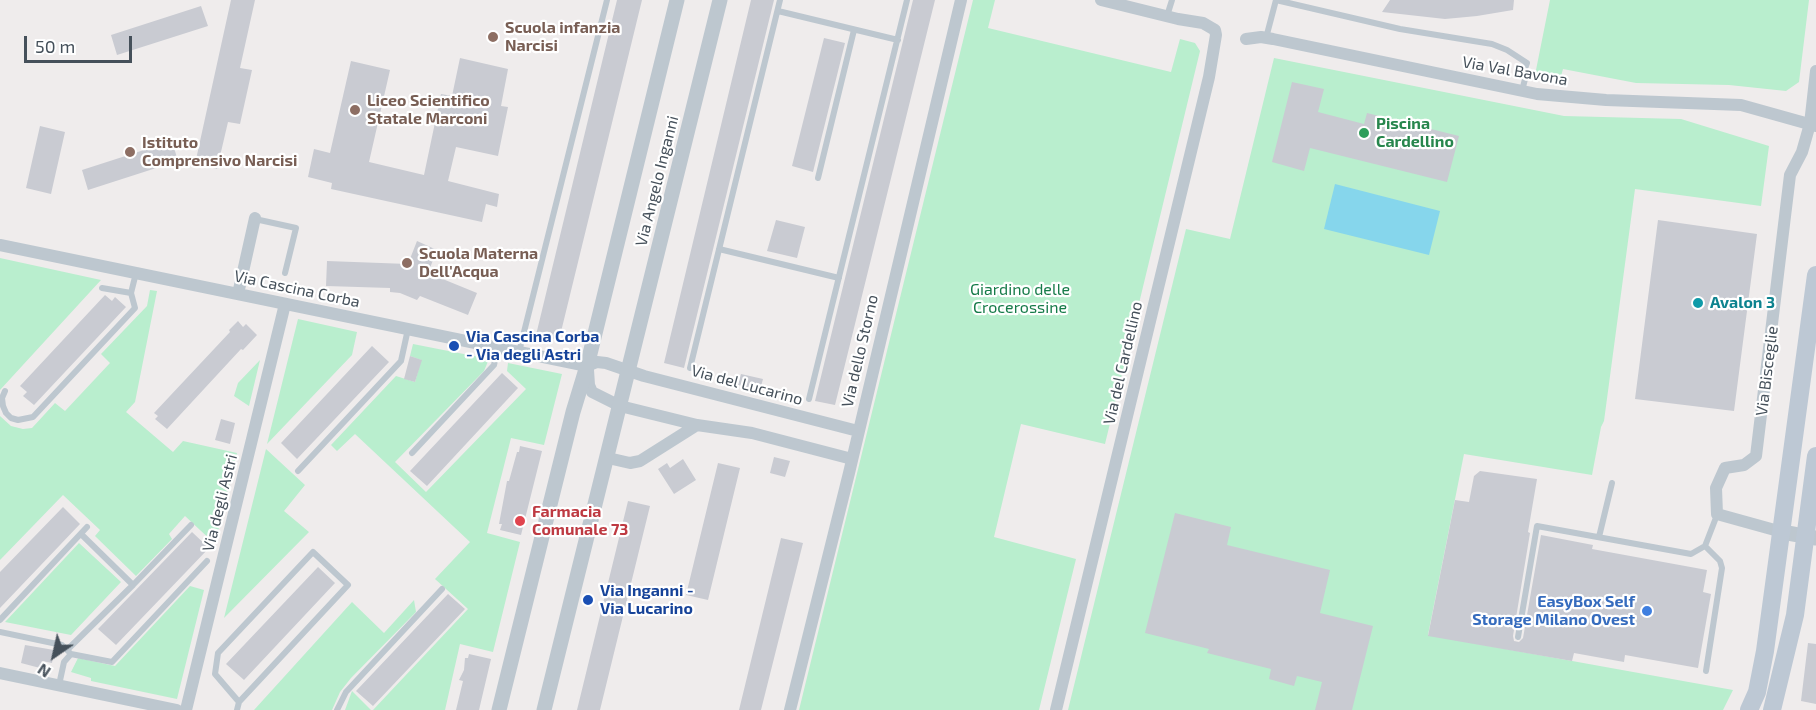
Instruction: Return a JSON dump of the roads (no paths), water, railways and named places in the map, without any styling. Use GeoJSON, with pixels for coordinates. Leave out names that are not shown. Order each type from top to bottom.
{"type":"FeatureCollection","features":[{"type":"Feature","properties":{"kind":"main road"},"geometry":{"type":"LineString","coordinates":[[1749,710],[1757,692],[1765,651],[1816,275]]}},
{"type":"Feature","properties":{"kind":"main road"},"geometry":{"type":"LineString","coordinates":[[1772,710],[1811,537],[1816,456]]}},
{"type":"Feature","properties":{"kind":"street","name":"Via Angelo Inganni"},"geometry":{"type":"LineString","coordinates":[[499,710],[677,0]]}},
{"type":"Feature","properties":{"kind":"street","name":"Via Angelo Inganni"},"geometry":{"type":"LineString","coordinates":[[544,710],[720,0]]}},
{"type":"Feature","properties":{"kind":"street","name":"Via dello Storno"},"geometry":{"type":"LineString","coordinates":[[790,710],[961,0]]}},
{"type":"Feature","properties":{"kind":"street"},"geometry":{"type":"LineString","coordinates":[[1101,0],[1172,17]]}},
{"type":"Feature","properties":{"kind":"street","name":"Via del Cardellino"},"geometry":{"type":"LineString","coordinates":[[1056,710],[1209,77],[1215,30],[1198,21],[1172,17]]}},
{"type":"Feature","properties":{"kind":"street","name":"Via Val Bavona"},"geometry":{"type":"LineString","coordinates":[[1246,39],[1266,38],[1522,91],[1606,100],[1741,105],[1813,125]]}},
{"type":"Feature","properties":{"kind":"street","name":"Via Bisceglie"},"geometry":{"type":"LineString","coordinates":[[1717,514],[1716,488],[1725,468],[1744,465],[1756,456],[1790,175],[1813,125],[1816,71]]}},
{"type":"Feature","properties":{"kind":"street"},"geometry":{"type":"LineString","coordinates":[[238,294],[255,218]]}},
{"type":"Feature","properties":{"kind":"street","name":"Via Cascina Corba"},"geometry":{"type":"LineString","coordinates":[[0,245],[587,366]]}},
{"type":"Feature","properties":{"kind":"street","name":"Via degli Astri"},"geometry":{"type":"LineString","coordinates":[[186,710],[285,304]]}},
{"type":"Feature","properties":{"kind":"street"},"geometry":{"type":"LineString","coordinates":[[587,366],[597,362],[628,371]]}},
{"type":"Feature","properties":{"kind":"street","name":"Via Angelo Inganni"},"geometry":{"type":"LineString","coordinates":[[587,366],[592,392],[620,406]]}},
{"type":"Feature","properties":{"kind":"street","name":"Via del Lucarino"},"geometry":{"type":"LineString","coordinates":[[628,371],[858,431]]}},
{"type":"Feature","properties":{"kind":"street"},"geometry":{"type":"LineString","coordinates":[[620,406],[697,425],[752,433],[852,459]]}},
{"type":"Feature","properties":{"kind":"street"},"geometry":{"type":"LineString","coordinates":[[608,458],[630,464],[640,461],[697,425]]}},
{"type":"Feature","properties":{"kind":"street"},"geometry":{"type":"LineString","coordinates":[[1717,514],[1811,537]]}},
{"type":"Feature","properties":{"kind":"street"},"geometry":{"type":"LineString","coordinates":[[0,673],[177,710]]}},
{"type":"Feature","properties":{"kind":"lane"},"geometry":{"type":"LineString","coordinates":[[519,352],[607,0]]}},
{"type":"Feature","properties":{"kind":"lane"},"geometry":{"type":"LineString","coordinates":[[690,368],[780,0]]}},
{"type":"Feature","properties":{"kind":"lane"},"geometry":{"type":"LineString","coordinates":[[809,399],[908,0]]}},
{"type":"Feature","properties":{"kind":"lane"},"geometry":{"type":"LineString","coordinates":[[1172,0],[1172,17]]}},
{"type":"Feature","properties":{"kind":"lane"},"geometry":{"type":"LineString","coordinates":[[1266,38],[1276,0],[1400,29],[1492,44],[1507,50],[1527,63],[1523,74],[1525,79],[1522,91]]}},
{"type":"Feature","properties":{"kind":"lane"},"geometry":{"type":"LineString","coordinates":[[778,11],[898,40]]}},
{"type":"Feature","properties":{"kind":"lane"},"geometry":{"type":"LineString","coordinates":[[818,178],[854,30]]}},
{"type":"Feature","properties":{"kind":"lane"},"geometry":{"type":"LineString","coordinates":[[255,218],[296,228],[285,273]]}},
{"type":"Feature","properties":{"kind":"lane"},"geometry":{"type":"LineString","coordinates":[[719,249],[839,278]]}},
{"type":"Feature","properties":{"kind":"lane"},"geometry":{"type":"LineString","coordinates":[[5,391],[2,398],[3,406],[11,418],[18,420],[33,417],[135,308],[131,293],[136,273]]}},
{"type":"Feature","properties":{"kind":"lane"},"geometry":{"type":"LineString","coordinates":[[102,288],[131,293]]}},
{"type":"Feature","properties":{"kind":"lane"},"geometry":{"type":"LineString","coordinates":[[298,471],[401,361],[408,329]]}},
{"type":"Feature","properties":{"kind":"lane"},"geometry":{"type":"LineString","coordinates":[[412,453],[494,364],[498,347]]}},
{"type":"Feature","properties":{"kind":"lane"},"geometry":{"type":"LineString","coordinates":[[1599,537],[1612,483]]}},
{"type":"Feature","properties":{"kind":"lane"},"geometry":{"type":"LineString","coordinates":[[1518,637],[1537,526],[1691,554],[1705,546],[1717,514]]}},
{"type":"Feature","properties":{"kind":"lane"},"geometry":{"type":"LineString","coordinates":[[59,685],[64,662],[69,652],[190,525]]}},
{"type":"Feature","properties":{"kind":"lane"},"geometry":{"type":"LineString","coordinates":[[0,620],[87,527]]}},
{"type":"Feature","properties":{"kind":"lane"},"geometry":{"type":"LineString","coordinates":[[81,534],[133,585]]}},
{"type":"Feature","properties":{"kind":"lane"},"geometry":{"type":"LineString","coordinates":[[1705,546],[1720,561],[1722,568],[1706,671]]}},
{"type":"Feature","properties":{"kind":"lane"},"geometry":{"type":"LineString","coordinates":[[237,710],[239,702],[348,585],[313,552],[218,653],[215,674],[239,702]]}},
{"type":"Feature","properties":{"kind":"lane"},"geometry":{"type":"LineString","coordinates":[[0,632],[62,645],[69,652],[112,662],[207,561]]}},
{"type":"Feature","properties":{"kind":"lane"},"geometry":{"type":"LineString","coordinates":[[338,710],[346,692],[442,589]]}},
{"type":"Feature","properties":{"kind":"water"},"geometry":{"type":"Polygon","coordinates":[[[1335,184],[1440,211],[1429,255],[1324,229],[1335,184]]]}},
{"type":"Feature","properties":{"kind":"place","name":"Scuola infanzia Narcisi"},"geometry":{"type":"Point","coordinates":[493,37]}},
{"type":"Feature","properties":{"kind":"place","name":"Liceo Scientifico Statale Marconi"},"geometry":{"type":"Point","coordinates":[355,110]}},
{"type":"Feature","properties":{"kind":"place","name":"Piscina Cardellino"},"geometry":{"type":"Point","coordinates":[1364,133]}},
{"type":"Feature","properties":{"kind":"place","name":"Istituto Comprensivo Narcisi"},"geometry":{"type":"Point","coordinates":[130,152]}},
{"type":"Feature","properties":{"kind":"place","name":"Scuola Materna Dell'Acqua"},"geometry":{"type":"Point","coordinates":[407,263]}},
{"type":"Feature","properties":{"kind":"place","name":"Avalon 3"},"geometry":{"type":"Point","coordinates":[1698,303]}},
{"type":"Feature","properties":{"kind":"place","name":"Via Cascina Corba - Via degli Astri"},"geometry":{"type":"Point","coordinates":[454,346]}},
{"type":"Feature","properties":{"kind":"place","name":"Farmacia Comunale 73"},"geometry":{"type":"Point","coordinates":[520,521]}},
{"type":"Feature","properties":{"kind":"place","name":"Via Inganni - Via Lucarino"},"geometry":{"type":"Point","coordinates":[588,600]}},
{"type":"Feature","properties":{"kind":"place","name":"EasyBox Self Storage Milano Ovest"},"geometry":{"type":"Point","coordinates":[1647,611]}},
{"type":"Feature","properties":{"kind":"park label","name":"Giardino delle Crocerossine"},"geometry":{"type":"Point","coordinates":[1020,299]}}]}
